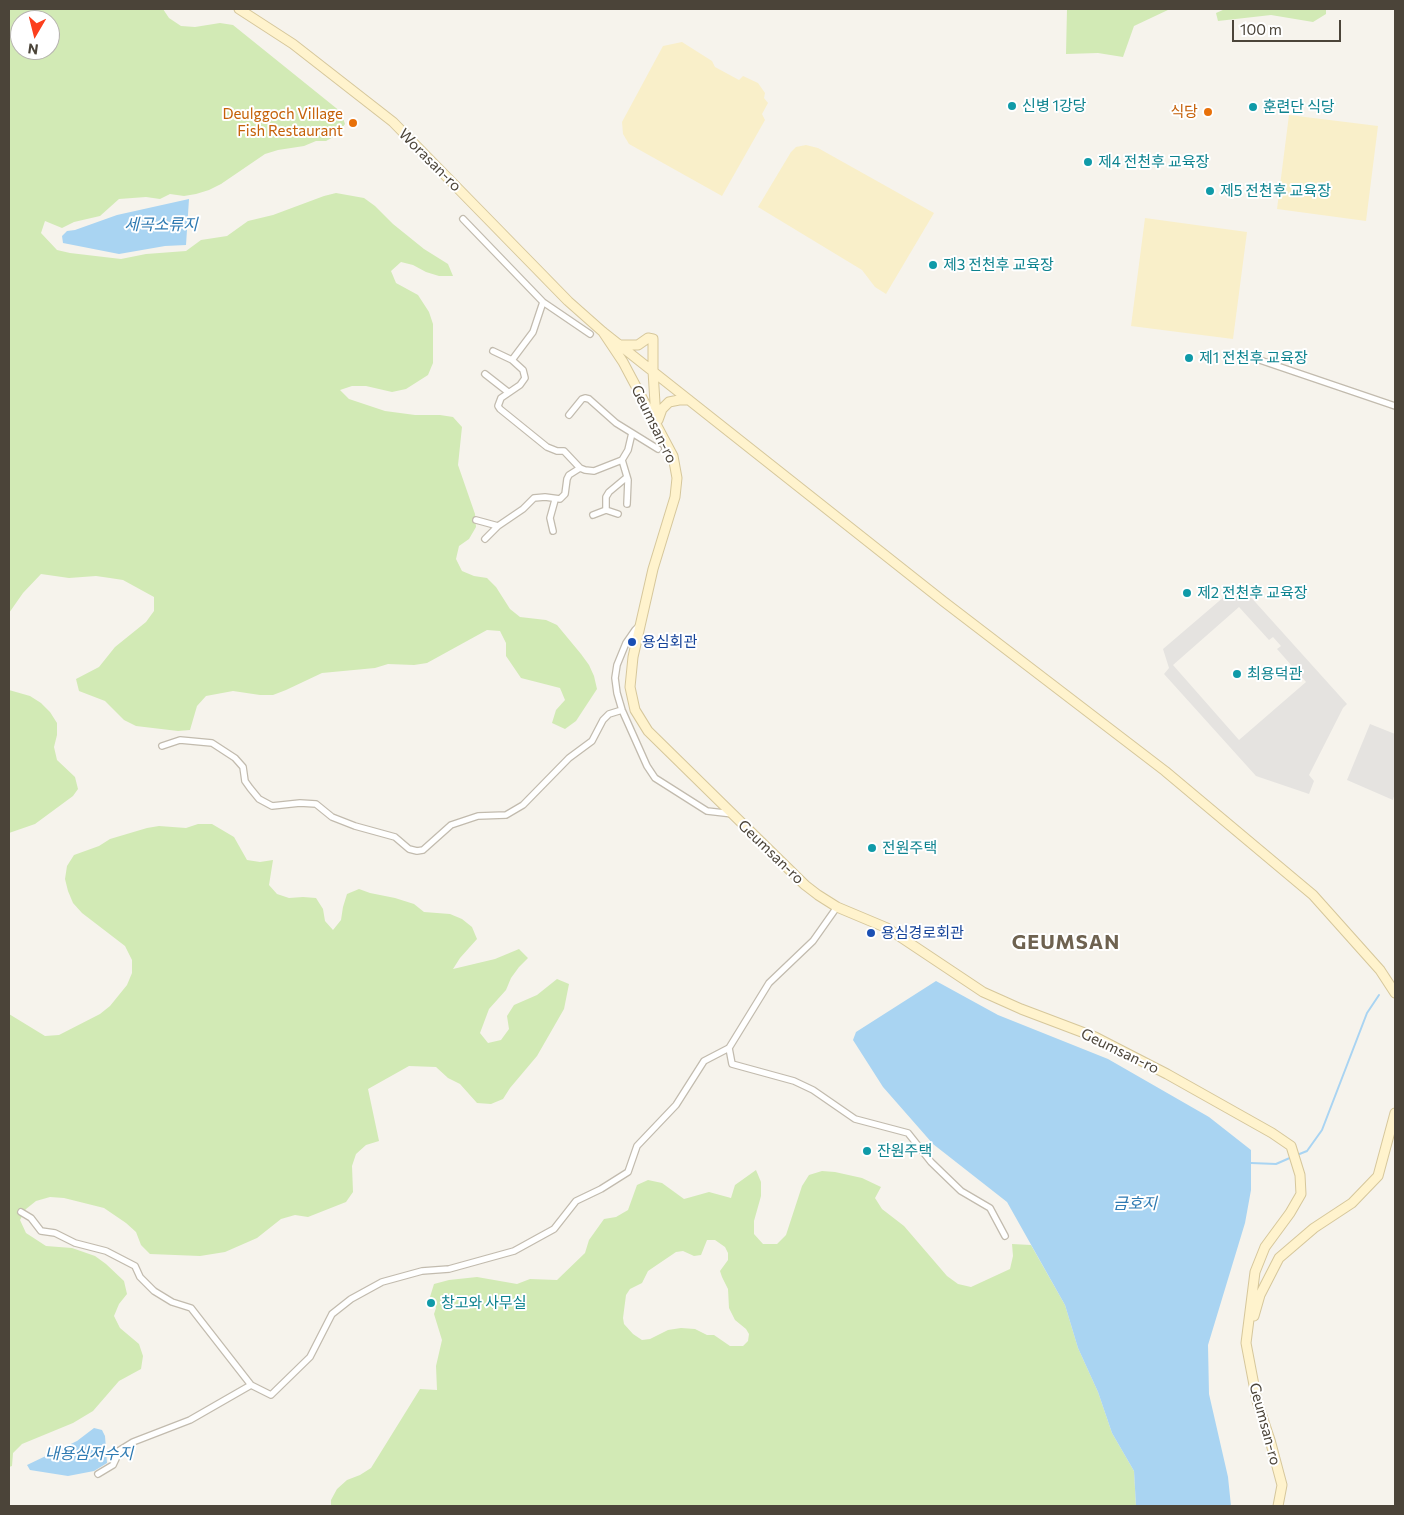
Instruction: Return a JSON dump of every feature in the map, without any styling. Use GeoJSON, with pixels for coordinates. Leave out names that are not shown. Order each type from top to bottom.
{"type":"FeatureCollection","features":[{"type":"Feature","properties":{"kind":"street","name":"Worasan-ro"},"geometry":{"type":"LineString","coordinates":[[239,9],[293,44],[393,122],[568,301],[603,332]]}},
{"type":"Feature","properties":{"kind":"street"},"geometry":{"type":"LineString","coordinates":[[463,219],[543,302],[590,334]]}},
{"type":"Feature","properties":{"kind":"street"},"geometry":{"type":"LineString","coordinates":[[512,360],[533,332],[543,302]]}},
{"type":"Feature","properties":{"kind":"street"},"geometry":{"type":"LineString","coordinates":[[603,332],[943,601],[1165,770],[1313,895],[1380,970],[1392,985],[1395,993]]}},
{"type":"Feature","properties":{"kind":"street","name":"Geumsan-ro"},"geometry":{"type":"LineString","coordinates":[[603,332],[623,362],[673,456],[677,478],[676,489],[652,569],[633,657],[630,687],[635,710],[648,731],[805,885],[837,907],[887,928],[983,992],[1103,1041],[1184,1083],[1272,1133],[1291,1146],[1300,1175],[1301,1194],[1290,1213],[1265,1247],[1255,1272],[1246,1343],[1257,1401],[1282,1485],[1278,1506]]}},
{"type":"Feature","properties":{"kind":"street"},"geometry":{"type":"LineString","coordinates":[[620,345],[638,345],[648,338],[653,339],[657,425]]}},
{"type":"Feature","properties":{"kind":"street"},"geometry":{"type":"LineString","coordinates":[[493,350],[512,360],[523,370],[525,378],[501,398],[498,402],[500,409],[547,447],[557,451],[564,451],[580,468],[594,471],[622,460],[628,450],[632,433]]}},
{"type":"Feature","properties":{"kind":"street"},"geometry":{"type":"LineString","coordinates":[[1246,355],[1395,406]]}},
{"type":"Feature","properties":{"kind":"street"},"geometry":{"type":"LineString","coordinates":[[485,374],[508,392]]}},
{"type":"Feature","properties":{"kind":"street"},"geometry":{"type":"LineString","coordinates":[[569,415],[582,399],[589,399],[616,423],[658,449]]}},
{"type":"Feature","properties":{"kind":"street"},"geometry":{"type":"LineString","coordinates":[[657,425],[662,409],[669,402],[690,400]]}},
{"type":"Feature","properties":{"kind":"street"},"geometry":{"type":"LineString","coordinates":[[622,460],[627,477],[627,504]]}},
{"type":"Feature","properties":{"kind":"street"},"geometry":{"type":"LineString","coordinates":[[485,539],[498,526],[534,498],[545,497],[555,500],[563,497],[569,475],[580,468]]}},
{"type":"Feature","properties":{"kind":"street"},"geometry":{"type":"LineString","coordinates":[[606,510],[606,497],[627,477]]}},
{"type":"Feature","properties":{"kind":"street"},"geometry":{"type":"LineString","coordinates":[[552,531],[550,518],[555,500]]}},
{"type":"Feature","properties":{"kind":"street"},"geometry":{"type":"LineString","coordinates":[[593,515],[606,510],[618,514]]}},
{"type":"Feature","properties":{"kind":"street"},"geometry":{"type":"LineString","coordinates":[[476,520],[498,526]]}},
{"type":"Feature","properties":{"kind":"street"},"geometry":{"type":"LineString","coordinates":[[639,626],[626,643],[617,665],[615,678],[622,710],[647,766],[655,778],[707,811],[733,814]]}},
{"type":"Feature","properties":{"kind":"street"},"geometry":{"type":"LineString","coordinates":[[162,746],[180,740],[212,743],[239,762],[243,767],[245,781],[259,800],[272,806],[300,803],[316,804],[332,817],[355,826],[395,837],[409,849],[417,851],[423,850],[451,825],[478,816],[506,815],[523,805],[569,758],[592,741],[603,720],[609,714],[622,710]]}},
{"type":"Feature","properties":{"kind":"street"},"geometry":{"type":"LineString","coordinates":[[22,1212],[31,1218],[41,1231],[56,1233],[76,1243],[106,1251],[135,1266],[140,1277],[154,1291],[172,1302],[191,1308],[251,1386],[271,1396],[310,1357],[332,1314],[351,1299],[382,1282],[422,1271],[449,1269],[514,1251],[554,1229],[576,1202],[628,1172],[637,1146],[676,1105],[704,1062],[729,1048],[769,983],[813,941],[837,907]]}},
{"type":"Feature","properties":{"kind":"street"},"geometry":{"type":"LineString","coordinates":[[729,1048],[732,1064],[794,1081],[813,1090],[855,1119],[908,1133],[931,1162],[962,1191],[990,1208],[1005,1236]]}},
{"type":"Feature","properties":{"kind":"street"},"geometry":{"type":"LineString","coordinates":[[1246,1343],[1260,1295],[1279,1258],[1314,1228],[1352,1204],[1378,1176],[1395,1113]]}},
{"type":"Feature","properties":{"kind":"street"},"geometry":{"type":"LineString","coordinates":[[98,1474],[113,1466],[120,1450],[133,1442],[190,1420],[251,1386]]}},
{"type":"Feature","properties":{"kind":"green space"},"geometry":{"type":"Polygon","coordinates":[[[9,9],[163,9],[169,18],[181,26],[195,27],[220,23],[233,25],[341,112],[345,124],[337,135],[326,141],[316,141],[304,146],[265,154],[209,190],[184,196],[170,194],[160,199],[146,197],[119,199],[100,216],[74,222],[62,228],[45,221],[41,233],[57,250],[70,253],[121,259],[146,254],[186,251],[201,240],[227,236],[248,221],[273,215],[336,193],[364,198],[424,249],[448,264],[453,276],[439,276],[401,262],[391,271],[396,283],[418,295],[429,312],[433,324],[433,363],[428,375],[406,389],[392,392],[366,386],[352,386],[340,390],[349,399],[385,411],[453,417],[462,427],[458,465],[475,514],[476,527],[469,539],[459,546],[456,559],[462,571],[474,576],[487,578],[496,587],[510,609],[520,617],[546,620],[557,625],[589,665],[597,689],[576,721],[565,729],[552,723],[556,710],[565,700],[560,688],[521,678],[506,656],[506,643],[500,631],[487,630],[427,663],[414,665],[388,664],[375,668],[322,673],[273,695],[233,691],[206,696],[197,706],[190,730],[178,731],[136,726],[124,720],[105,701],[79,691],[76,679],[99,667],[115,647],[146,622],[154,611],[154,597],[123,580],[96,576],[69,578],[41,574],[23,593],[9,613],[9,9]]]}},
{"type":"Feature","properties":{"kind":"green space"},"geometry":{"type":"Polygon","coordinates":[[[1067,9],[1170,9],[1134,26],[1123,57],[1098,53],[1066,54],[1067,9]]]}},
{"type":"Feature","properties":{"kind":"green space"},"geometry":{"type":"Polygon","coordinates":[[[1225,9],[1326,9],[1326,14],[1313,22],[1271,15],[1218,21],[1216,13],[1225,9]]]}},
{"type":"Feature","properties":{"kind":"green space"},"geometry":{"type":"Polygon","coordinates":[[[9,690],[30,696],[50,712],[57,723],[54,747],[57,760],[75,777],[78,789],[73,796],[35,824],[9,833],[9,690]]]}},
{"type":"Feature","properties":{"kind":"green space"},"geometry":{"type":"Polygon","coordinates":[[[198,824],[212,824],[234,837],[247,860],[260,862],[273,860],[269,885],[277,894],[289,898],[316,898],[323,909],[325,921],[333,930],[341,920],[347,894],[359,889],[414,904],[424,912],[450,914],[462,919],[472,927],[477,939],[453,969],[495,959],[519,949],[528,958],[511,978],[506,990],[489,1009],[480,1033],[488,1043],[501,1040],[509,1029],[507,1016],[514,1005],[537,995],[557,979],[569,984],[564,1009],[537,1056],[503,1099],[491,1104],[477,1103],[460,1084],[448,1078],[436,1067],[409,1066],[368,1089],[379,1141],[366,1145],[356,1154],[352,1166],[353,1192],[346,1202],[308,1217],[295,1215],[281,1219],[257,1238],[225,1252],[200,1256],[150,1254],[141,1245],[136,1232],[104,1208],[64,1198],[50,1197],[36,1201],[26,1209],[20,1220],[26,1233],[46,1246],[72,1248],[95,1256],[124,1281],[127,1294],[119,1304],[114,1316],[120,1328],[139,1344],[143,1356],[141,1369],[119,1381],[93,1411],[73,1423],[22,1444],[13,1453],[12,1466],[9,1467],[9,1014],[45,1036],[59,1035],[100,1014],[110,1006],[127,985],[132,973],[132,960],[125,946],[82,913],[73,903],[65,879],[67,866],[74,855],[99,846],[110,839],[147,828],[159,826],[186,828],[198,824]]]}},
{"type":"Feature","properties":{"kind":"green space"},"geometry":{"type":"Polygon","coordinates":[[[756,1170],[761,1182],[761,1196],[754,1221],[754,1234],[763,1244],[777,1244],[786,1235],[802,1186],[809,1175],[822,1171],[862,1178],[881,1187],[875,1198],[882,1209],[904,1226],[947,1276],[958,1284],[971,1287],[1010,1269],[1013,1256],[1012,1244],[1031,1245],[1065,1305],[1078,1348],[1098,1392],[1112,1433],[1134,1471],[1136,1506],[331,1506],[331,1500],[337,1489],[347,1480],[371,1468],[420,1389],[437,1390],[436,1366],[442,1340],[434,1314],[436,1308],[430,1297],[434,1284],[449,1280],[477,1277],[517,1284],[530,1279],[557,1280],[585,1253],[589,1240],[604,1219],[616,1217],[628,1210],[637,1185],[648,1180],[662,1183],[684,1199],[709,1192],[731,1198],[735,1185],[756,1170]],[[707,1240],[701,1255],[694,1256],[683,1251],[676,1252],[648,1271],[642,1283],[630,1289],[626,1295],[623,1318],[624,1324],[633,1334],[642,1340],[650,1339],[668,1330],[681,1328],[695,1329],[707,1335],[714,1335],[730,1346],[743,1346],[748,1341],[749,1334],[735,1320],[729,1308],[728,1289],[720,1271],[728,1260],[728,1253],[725,1247],[715,1240],[707,1240]]]}},
{"type":"Feature","properties":{"kind":"sand"},"geometry":{"type":"Polygon","coordinates":[[[682,42],[712,61],[715,67],[739,80],[743,76],[758,83],[765,93],[764,98],[768,103],[762,114],[765,120],[722,196],[629,144],[623,134],[622,122],[663,46],[682,42]]]}},
{"type":"Feature","properties":{"kind":"sand"},"geometry":{"type":"Polygon","coordinates":[[[1289,115],[1378,126],[1366,221],[1277,209],[1289,115]]]}},
{"type":"Feature","properties":{"kind":"sand"},"geometry":{"type":"Polygon","coordinates":[[[806,145],[818,148],[934,213],[886,294],[875,287],[862,270],[758,207],[791,152],[796,147],[806,145]]]}},
{"type":"Feature","properties":{"kind":"sand"},"geometry":{"type":"Polygon","coordinates":[[[1145,218],[1247,232],[1233,339],[1131,326],[1145,218]]]}},
{"type":"Feature","properties":{"kind":"shaded area"},"geometry":{"type":"Polygon","coordinates":[[[1239,584],[1347,704],[1343,708],[1309,775],[1314,781],[1309,794],[1256,776],[1164,674],[1169,668],[1163,649],[1239,584]],[[1239,607],[1173,665],[1239,740],[1306,682],[1277,649],[1281,646],[1273,637],[1269,640],[1239,607]]]}},
{"type":"Feature","properties":{"kind":"shaded area"},"geometry":{"type":"Polygon","coordinates":[[[1370,724],[1395,734],[1395,793],[1393,800],[1347,780],[1370,724]]]}},
{"type":"Feature","properties":{"kind":"water","name":"세곡소류지"},"geometry":{"type":"Polygon","coordinates":[[[189,199],[186,245],[165,246],[119,254],[63,243],[62,236],[67,231],[117,215],[189,199]]]}},
{"type":"Feature","properties":{"kind":"water","name":"금호지"},"geometry":{"type":"Polygon","coordinates":[[[936,981],[998,1015],[1108,1059],[1209,1117],[1251,1150],[1251,1190],[1245,1223],[1208,1345],[1209,1394],[1228,1477],[1231,1506],[1136,1506],[1134,1471],[1112,1433],[1098,1392],[1078,1348],[1065,1305],[1007,1202],[933,1144],[883,1087],[853,1040],[856,1032],[936,981]]]}},
{"type":"Feature","properties":{"kind":"water","name":"내용심저수지"},"geometry":{"type":"Polygon","coordinates":[[[94,1428],[102,1430],[105,1436],[107,1463],[94,1471],[68,1476],[30,1470],[27,1465],[77,1441],[94,1428]]]}},
{"type":"Feature","properties":{"kind":"waterway"},"geometry":{"type":"LineString","coordinates":[[1297,1155],[1307,1151],[1322,1130],[1367,1013],[1379,995]]}},
{"type":"Feature","properties":{"kind":"waterway"},"geometry":{"type":"LineString","coordinates":[[1251,1163],[1276,1164],[1292,1157]]}},
{"type":"Feature","properties":{"kind":"place","name":"신병 1강당"},"geometry":{"type":"Point","coordinates":[1012,106]}},
{"type":"Feature","properties":{"kind":"place","name":"훈련단 식당"},"geometry":{"type":"Point","coordinates":[1253,107]}},
{"type":"Feature","properties":{"kind":"place","name":"식당"},"geometry":{"type":"Point","coordinates":[1208,112]}},
{"type":"Feature","properties":{"kind":"place","name":"Deulggoch Village Fish Restaurant"},"geometry":{"type":"Point","coordinates":[353,123]}},
{"type":"Feature","properties":{"kind":"place","name":"제4 전천후 교육장"},"geometry":{"type":"Point","coordinates":[1088,162]}},
{"type":"Feature","properties":{"kind":"place","name":"제5 전천후 교육장"},"geometry":{"type":"Point","coordinates":[1210,191]}},
{"type":"Feature","properties":{"kind":"place","name":"제3 전천후 교육장"},"geometry":{"type":"Point","coordinates":[933,265]}},
{"type":"Feature","properties":{"kind":"place","name":"제1 전천후 교육장"},"geometry":{"type":"Point","coordinates":[1189,358]}},
{"type":"Feature","properties":{"kind":"place","name":"제2 전천후 교육장"},"geometry":{"type":"Point","coordinates":[1187,593]}},
{"type":"Feature","properties":{"kind":"place","name":"용심회관"},"geometry":{"type":"Point","coordinates":[632,642]}},
{"type":"Feature","properties":{"kind":"place","name":"최용덕관"},"geometry":{"type":"Point","coordinates":[1237,674]}},
{"type":"Feature","properties":{"kind":"place","name":"전원주택"},"geometry":{"type":"Point","coordinates":[872,848]}},
{"type":"Feature","properties":{"kind":"place","name":"용심경로회관"},"geometry":{"type":"Point","coordinates":[871,933]}},
{"type":"Feature","properties":{"kind":"place","name":"잔원주택"},"geometry":{"type":"Point","coordinates":[867,1151]}},
{"type":"Feature","properties":{"kind":"place","name":"창고와 사무실"},"geometry":{"type":"Point","coordinates":[431,1303]}},
{"type":"Feature","properties":{"kind":"district","name":"GEUMSAN"},"geometry":{"type":"Point","coordinates":[1066,942]}}]}
